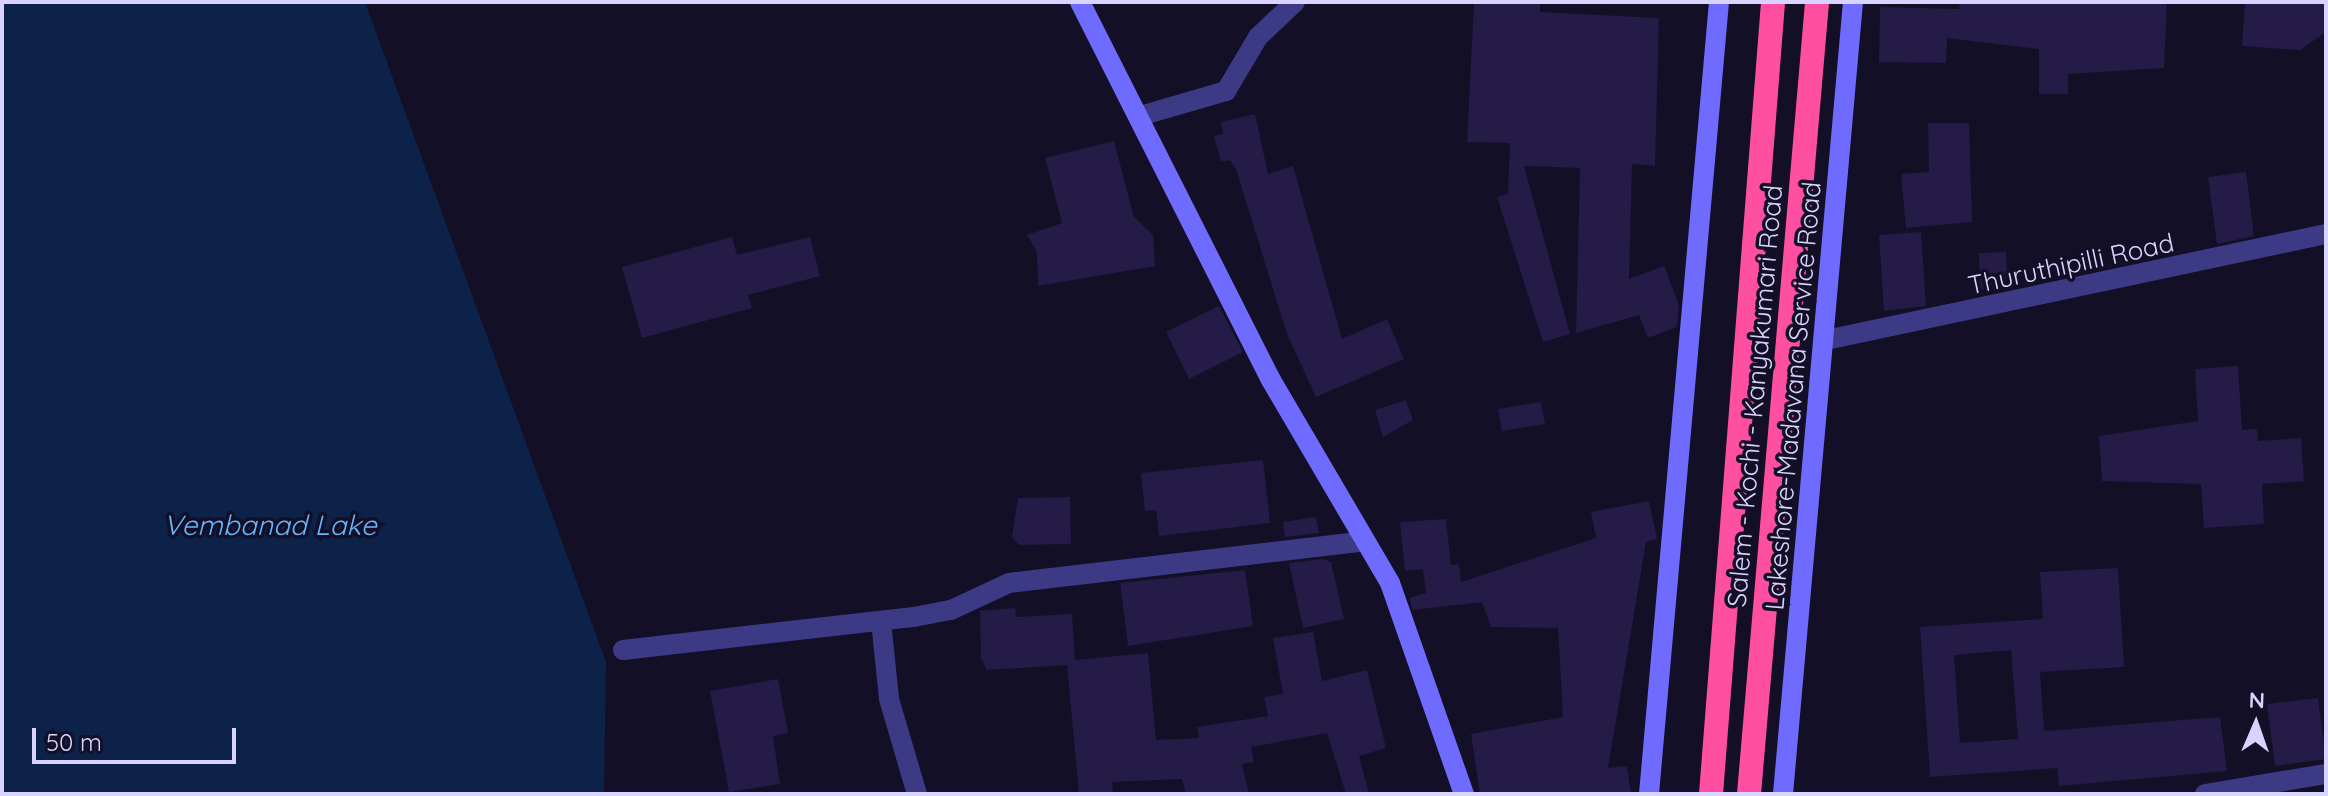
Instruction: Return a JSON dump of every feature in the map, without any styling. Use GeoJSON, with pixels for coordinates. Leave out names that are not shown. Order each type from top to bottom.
{"type":"FeatureCollection","features":[{"type":"Feature","properties":{"kind":"highway","name":"Salem - Kochi - Kanyakumari Road"},"geometry":{"type":"LineString","coordinates":[[1711,794],[1773,2]]}},
{"type":"Feature","properties":{"kind":"highway","name":"Salem - Kochi - Kanyakumari Road"},"geometry":{"type":"LineString","coordinates":[[1749,794],[1817,2]]}},
{"type":"Feature","properties":{"kind":"street"},"geometry":{"type":"LineString","coordinates":[[1080,2],[1271,380],[1390,583],[1464,794]]}},
{"type":"Feature","properties":{"kind":"street"},"geometry":{"type":"LineString","coordinates":[[1140,116],[1226,91],[1258,37],[1295,2]]}},
{"type":"Feature","properties":{"kind":"street"},"geometry":{"type":"LineString","coordinates":[[1649,794],[1719,2]]}},
{"type":"Feature","properties":{"kind":"street","name":"Lakeshore-Madavana Service Road"},"geometry":{"type":"LineString","coordinates":[[1783,794],[1826,340],[1853,2]]}},
{"type":"Feature","properties":{"kind":"street","name":"Thuruthipilli Road"},"geometry":{"type":"LineString","coordinates":[[1826,340],[2326,234]]}},
{"type":"Feature","properties":{"kind":"street"},"geometry":{"type":"LineString","coordinates":[[623,650],[881,621],[951,610],[1009,583],[1365,541]]}},
{"type":"Feature","properties":{"kind":"street"},"geometry":{"type":"LineString","coordinates":[[881,621],[889,699],[917,794]]}},
{"type":"Feature","properties":{"kind":"street"},"geometry":{"type":"LineString","coordinates":[[2205,794],[2326,774]]}},
{"type":"Feature","properties":{"kind":"water","name":"Vembanad Lake"},"geometry":{"type":"Polygon","coordinates":[[[2,2],[365,2],[606,662],[604,794],[2,794],[2,2]]]}},
{"type":"Feature","properties":{"kind":"building"},"geometry":{"type":"Polygon","coordinates":[[[1474,2],[1540,2],[1540,12],[1659,18],[1655,166],[1632,164],[1629,279],[1664,266],[1679,305],[1677,327],[1648,338],[1639,315],[1576,333],[1580,168],[1524,166],[1570,334],[1543,342],[1497,197],[1508,194],[1510,143],[1467,142],[1474,2]]]}},
{"type":"Feature","properties":{"kind":"building"},"geometry":{"type":"Polygon","coordinates":[[[1960,2],[2167,2],[2164,68],[2068,74],[2068,94],[2039,94],[2039,49],[1947,38],[1946,63],[1879,62],[1880,7],[1959,9],[1960,2]]]}},
{"type":"Feature","properties":{"kind":"building"},"geometry":{"type":"Polygon","coordinates":[[[2245,2],[2326,2],[2326,32],[2300,50],[2242,46],[2245,2]]]}},
{"type":"Feature","properties":{"kind":"building"},"geometry":{"type":"Polygon","coordinates":[[[1255,114],[1268,174],[1293,166],[1342,339],[1387,319],[1404,359],[1316,397],[1287,334],[1236,169],[1230,160],[1221,162],[1214,136],[1223,134],[1221,122],[1255,114]]]}},
{"type":"Feature","properties":{"kind":"building"},"geometry":{"type":"Polygon","coordinates":[[[1928,123],[1969,123],[1972,222],[1906,228],[1901,174],[1929,172],[1928,123]]]}},
{"type":"Feature","properties":{"kind":"building"},"geometry":{"type":"Polygon","coordinates":[[[1114,141],[1134,217],[1153,235],[1155,266],[1038,286],[1037,252],[1027,235],[1062,223],[1045,158],[1114,141]]]}},
{"type":"Feature","properties":{"kind":"building"},"geometry":{"type":"Polygon","coordinates":[[[2246,172],[2254,236],[2217,244],[2208,177],[2246,172]]]}},
{"type":"Feature","properties":{"kind":"building"},"geometry":{"type":"Polygon","coordinates":[[[1921,232],[1926,306],[1884,311],[1879,235],[1921,232]]]}},
{"type":"Feature","properties":{"kind":"building"},"geometry":{"type":"Polygon","coordinates":[[[732,237],[737,255],[810,237],[820,276],[748,295],[752,308],[642,338],[622,267],[732,237]]]}},
{"type":"Feature","properties":{"kind":"building"},"geometry":{"type":"Polygon","coordinates":[[[2006,252],[2008,288],[1980,290],[1979,253],[2006,252]]]}},
{"type":"Feature","properties":{"kind":"building"},"geometry":{"type":"Polygon","coordinates":[[[1219,306],[1243,352],[1189,379],[1166,332],[1219,306]]]}},
{"type":"Feature","properties":{"kind":"building"},"geometry":{"type":"Polygon","coordinates":[[[2238,366],[2242,430],[2257,429],[2258,441],[2301,438],[2304,481],[2262,484],[2264,524],[2204,528],[2201,484],[2102,481],[2099,436],[2198,421],[2195,369],[2238,366]]]}},
{"type":"Feature","properties":{"kind":"building"},"geometry":{"type":"Polygon","coordinates":[[[1406,400],[1413,420],[1383,437],[1375,410],[1406,400]]]}},
{"type":"Feature","properties":{"kind":"building"},"geometry":{"type":"Polygon","coordinates":[[[1541,402],[1545,424],[1502,431],[1498,409],[1541,402]]]}},
{"type":"Feature","properties":{"kind":"building"},"geometry":{"type":"Polygon","coordinates":[[[1263,460],[1270,523],[1159,536],[1156,510],[1145,511],[1141,473],[1263,460]]]}},
{"type":"Feature","properties":{"kind":"building"},"geometry":{"type":"Polygon","coordinates":[[[1070,497],[1071,544],[1019,545],[1012,537],[1018,498],[1070,497]]]}},
{"type":"Feature","properties":{"kind":"building"},"geometry":{"type":"Polygon","coordinates":[[[1649,501],[1657,539],[1646,542],[1608,768],[1627,766],[1631,794],[1480,794],[1471,734],[1563,717],[1558,628],[1491,627],[1482,602],[1413,610],[1409,598],[1426,593],[1423,569],[1405,571],[1400,522],[1446,519],[1451,565],[1459,564],[1461,582],[1596,538],[1591,512],[1649,501]]]}},
{"type":"Feature","properties":{"kind":"building"},"geometry":{"type":"Polygon","coordinates":[[[1316,517],[1319,533],[1285,537],[1283,522],[1316,517]]]}},
{"type":"Feature","properties":{"kind":"building"},"geometry":{"type":"Polygon","coordinates":[[[1323,559],[1331,562],[1344,619],[1303,628],[1289,563],[1323,559]]]}},
{"type":"Feature","properties":{"kind":"building"},"geometry":{"type":"Polygon","coordinates":[[[2118,568],[2124,667],[2040,672],[2044,731],[2220,717],[2227,771],[2059,786],[2057,768],[1930,777],[1920,627],[2043,619],[2040,572],[2118,568]],[[2011,650],[1954,655],[1960,743],[2018,739],[2011,650]]]}},
{"type":"Feature","properties":{"kind":"building"},"geometry":{"type":"Polygon","coordinates":[[[1245,570],[1253,626],[1128,646],[1120,583],[1245,570]]]}},
{"type":"Feature","properties":{"kind":"building"},"geometry":{"type":"Polygon","coordinates":[[[1015,608],[1016,617],[1072,614],[1075,660],[1148,653],[1156,740],[1199,738],[1197,727],[1268,716],[1264,697],[1283,694],[1273,638],[1313,632],[1322,681],[1367,670],[1386,748],[1359,756],[1369,794],[1346,794],[1327,733],[1251,747],[1254,762],[1242,764],[1249,794],[1186,794],[1182,779],[1112,782],[1113,794],[1079,794],[1067,665],[987,670],[981,658],[980,611],[1015,608]]]}},
{"type":"Feature","properties":{"kind":"building"},"geometry":{"type":"Polygon","coordinates":[[[778,679],[788,733],[773,736],[780,784],[729,792],[710,691],[778,679]]]}},
{"type":"Feature","properties":{"kind":"building"},"geometry":{"type":"Polygon","coordinates":[[[2318,698],[2326,759],[2275,766],[2267,704],[2318,698]]]}}]}
